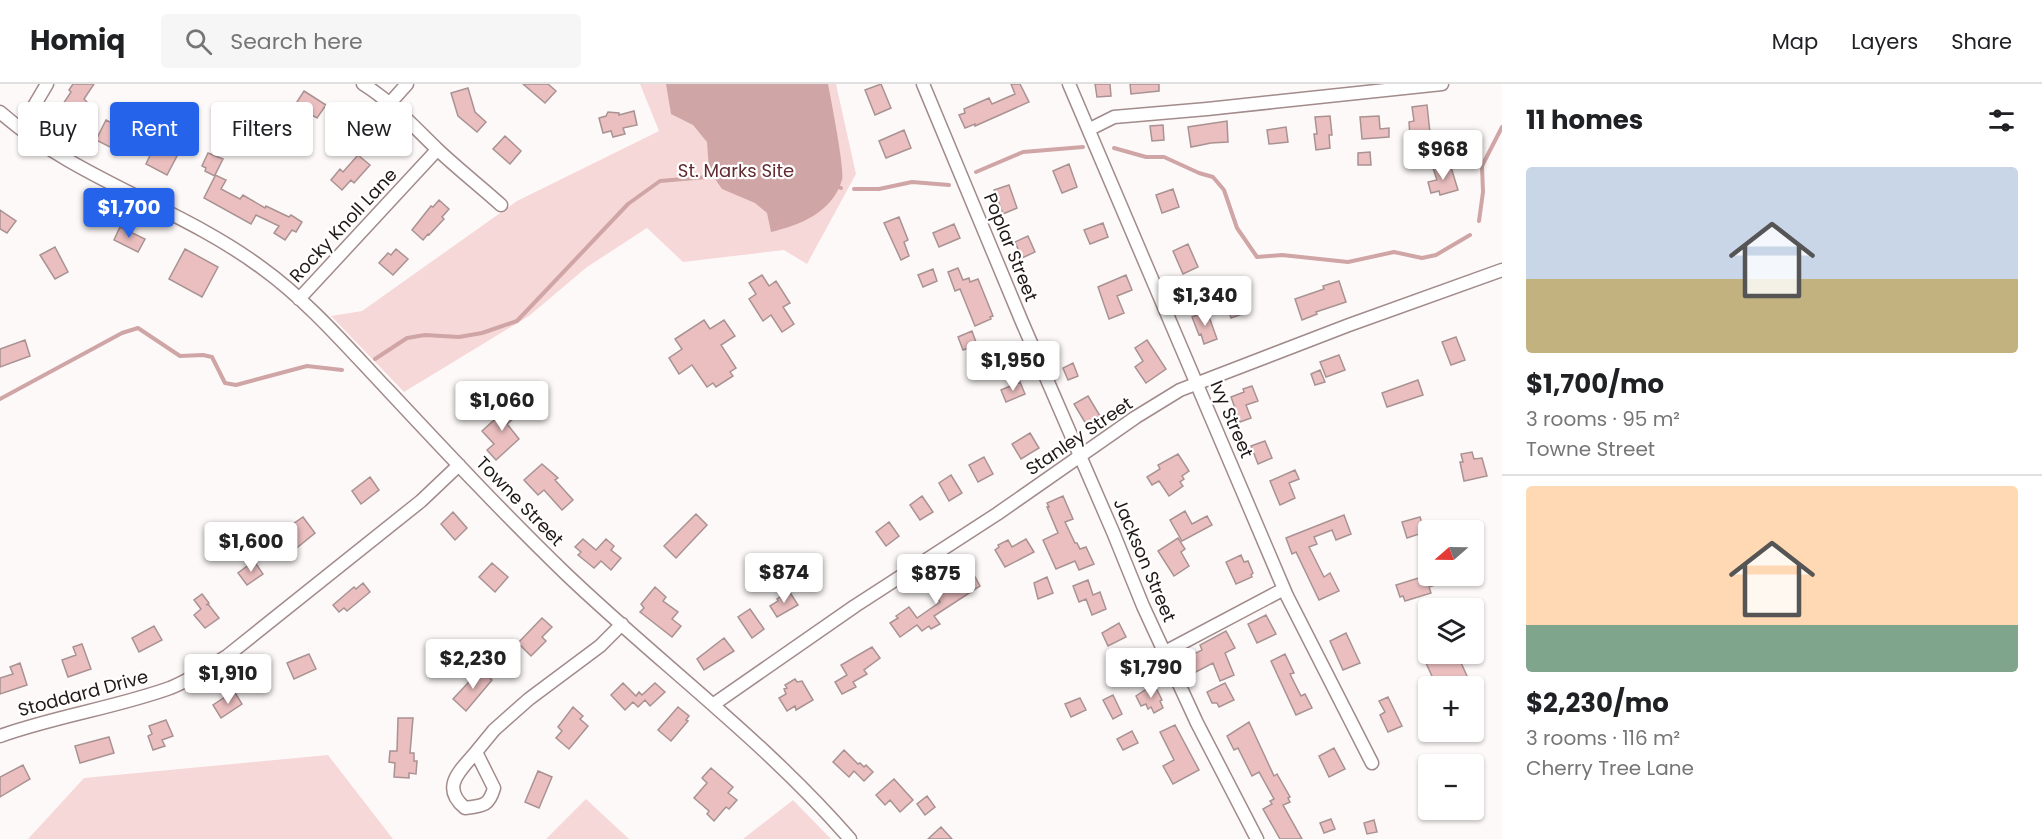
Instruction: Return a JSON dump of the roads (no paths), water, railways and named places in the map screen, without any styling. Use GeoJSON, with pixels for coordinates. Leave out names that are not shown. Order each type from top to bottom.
{"type":"FeatureCollection","features":[{"type":"Feature","properties":{"kind":"street"},"geometry":{"type":"LineString","coordinates":[[36,102],[47,84]]}},
{"type":"Feature","properties":{"kind":"street"},"geometry":{"type":"LineString","coordinates":[[363,84],[389,102]]}},
{"type":"Feature","properties":{"kind":"street"},"geometry":{"type":"LineString","coordinates":[[391,102],[407,84]]}},
{"type":"Feature","properties":{"kind":"street","name":"Poplar Street"},"geometry":{"type":"LineString","coordinates":[[923,84],[1022,322],[1081,456]]}},
{"type":"Feature","properties":{"kind":"street","name":"Ivy Street"},"geometry":{"type":"LineString","coordinates":[[1069,84],[1284,589],[1372,763]]}},
{"type":"Feature","properties":{"kind":"street"},"geometry":{"type":"LineString","coordinates":[[1090,129],[1114,117],[1442,84]]}},
{"type":"Feature","properties":{"kind":"street","name":"Towne Street"},"geometry":{"type":"LineString","coordinates":[[0,112],[18,126]]}},
{"type":"Feature","properties":{"kind":"street"},"geometry":{"type":"LineString","coordinates":[[412,125],[501,206]]}},
{"type":"Feature","properties":{"kind":"street","name":"Rocky Knoll Lane"},"geometry":{"type":"LineString","coordinates":[[299,299],[437,150]]}},
{"type":"Feature","properties":{"kind":"street","name":"Towne Street"},"geometry":{"type":"LineString","coordinates":[[64,156],[89,172],[218,240],[262,268],[299,299],[566,574],[714,704],[785,771],[850,839]]}},
{"type":"Feature","properties":{"kind":"street","name":"Stanley Street"},"geometry":{"type":"LineString","coordinates":[[714,704],[817,632],[997,514],[1136,417],[1180,390],[1502,270]]}},
{"type":"Feature","properties":{"kind":"street","name":"Jackson Street"},"geometry":{"type":"LineString","coordinates":[[1081,456],[1143,606],[1197,723],[1257,839]]}},
{"type":"Feature","properties":{"kind":"street","name":"Stoddard Drive"},"geometry":{"type":"LineString","coordinates":[[0,736],[60,717],[142,696],[196,676],[227,656],[421,501],[459,465]]}},
{"type":"Feature","properties":{"kind":"street"},"geometry":{"type":"LineString","coordinates":[[1165,652],[1284,589]]}},
{"type":"Feature","properties":{"kind":"street"},"geometry":{"type":"LineString","coordinates":[[476,752],[494,730],[529,699],[600,646],[622,624]]}},
{"type":"Feature","properties":{"kind":"waterway"},"geometry":{"type":"LineString","coordinates":[[1479,221],[1483,192],[1482,166],[1502,127]]}},
{"type":"Feature","properties":{"kind":"waterway"},"geometry":{"type":"LineString","coordinates":[[976,172],[1023,152],[1083,147]]}},
{"type":"Feature","properties":{"kind":"waterway"},"geometry":{"type":"LineString","coordinates":[[1114,148],[1146,157],[1164,157],[1213,177],[1224,190],[1237,228],[1257,257],[1282,255],[1348,262],[1394,252],[1422,258],[1436,255],[1470,235]]}},
{"type":"Feature","properties":{"kind":"waterway"},"geometry":{"type":"LineString","coordinates":[[375,359],[407,338],[425,335],[459,337],[482,333],[517,321],[628,204],[660,181],[718,176]]}},
{"type":"Feature","properties":{"kind":"waterway"},"geometry":{"type":"LineString","coordinates":[[854,189],[879,189],[912,182],[949,185]]}},
{"type":"Feature","properties":{"kind":"waterway"},"geometry":{"type":"LineString","coordinates":[[833,185],[841,188]]}},
{"type":"Feature","properties":{"kind":"waterway"},"geometry":{"type":"LineString","coordinates":[[0,399],[122,333],[138,328],[180,356],[212,357],[225,383],[236,385],[307,366],[342,370]]}},
{"type":"Feature","properties":{"kind":"park label","name":"St. Marks Site"},"geometry":{"type":"Point","coordinates":[736,170]}}]}
